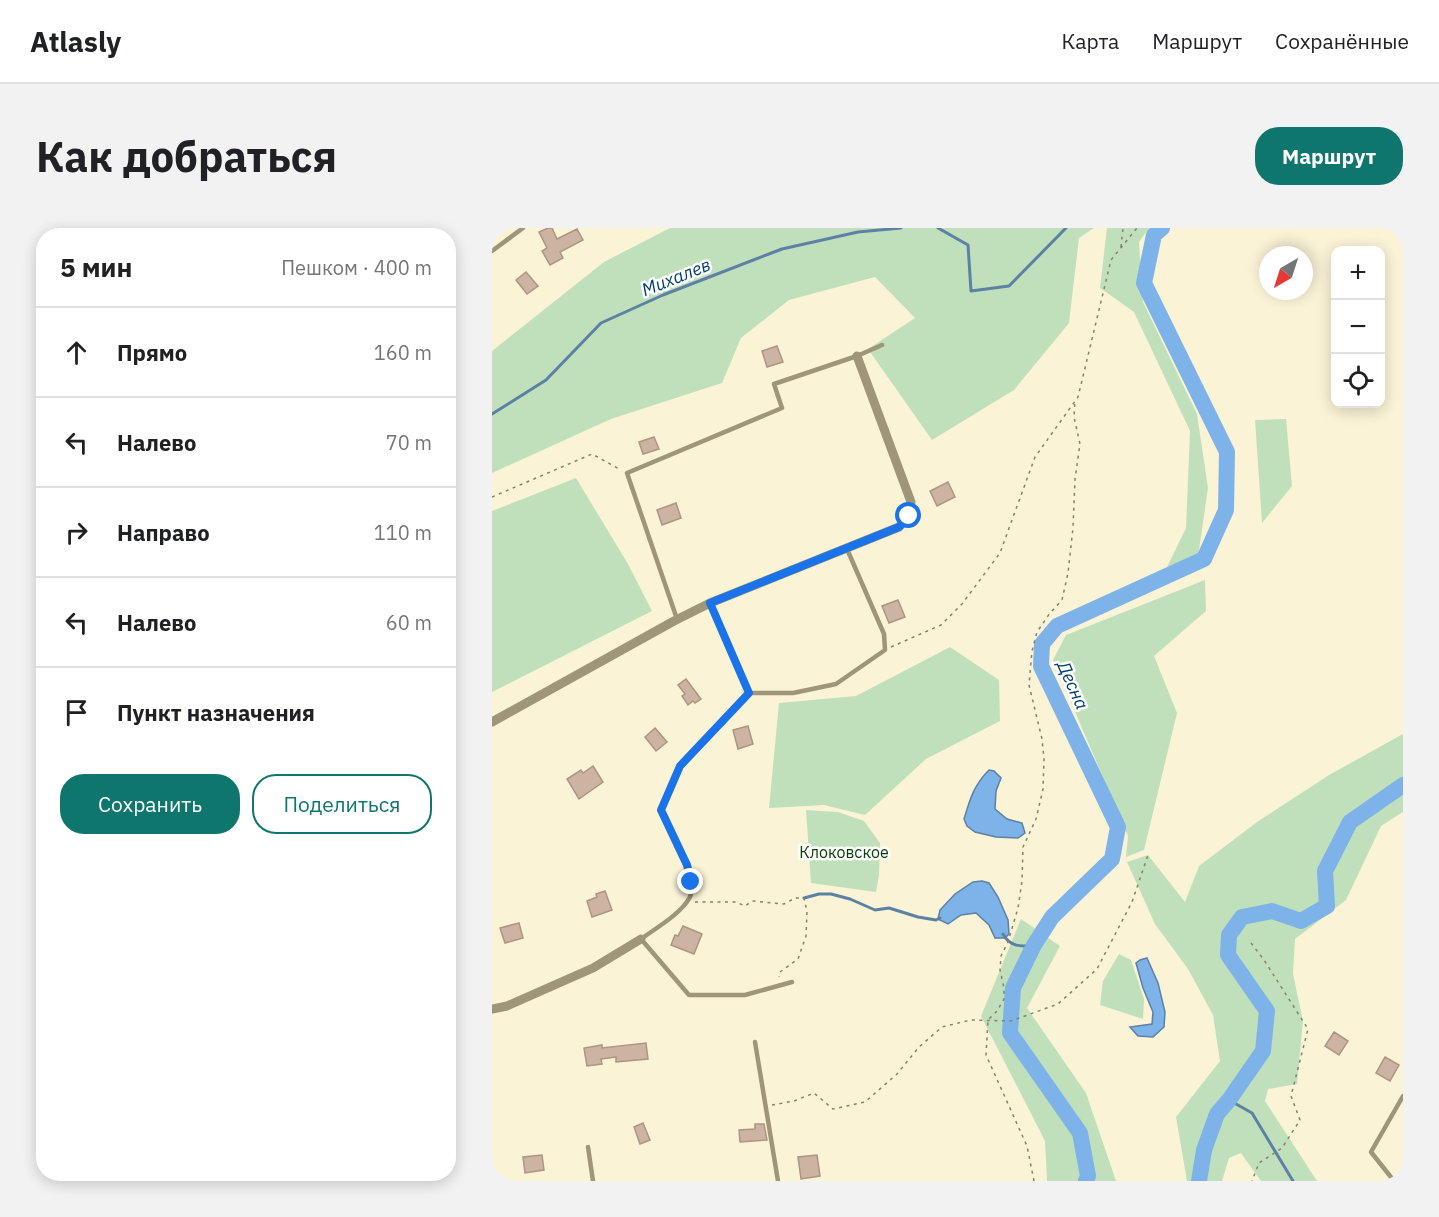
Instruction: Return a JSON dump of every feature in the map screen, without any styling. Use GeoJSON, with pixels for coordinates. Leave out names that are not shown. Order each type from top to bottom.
{"type":"FeatureCollection","features":[{"type":"Feature","properties":{"kind":"street"},"geometry":{"type":"LineString","coordinates":[[492,722],[710,603],[899,527],[909,516],[910,502],[857,356]]}},
{"type":"Feature","properties":{"kind":"street"},"geometry":{"type":"LineString","coordinates":[[492,1009],[516,1003],[592,968],[641,939]]}},
{"type":"Feature","properties":{"kind":"lane"},"geometry":{"type":"LineString","coordinates":[[492,251],[523,228]]}},
{"type":"Feature","properties":{"kind":"lane"},"geometry":{"type":"LineString","coordinates":[[677,619],[627,473],[782,408],[774,384],[857,356],[882,345]]}},
{"type":"Feature","properties":{"kind":"lane"},"geometry":{"type":"LineString","coordinates":[[792,982],[745,994],[689,995],[641,939],[670,918],[691,894],[687,865],[661,810],[680,766],[749,693],[793,693],[836,684],[885,650],[884,634],[847,549]]}},
{"type":"Feature","properties":{"kind":"lane"},"geometry":{"type":"LineString","coordinates":[[710,603],[749,693]]}},
{"type":"Feature","properties":{"kind":"lane"},"geometry":{"type":"LineString","coordinates":[[754,1042],[778,1181]]}},
{"type":"Feature","properties":{"kind":"lane"},"geometry":{"type":"LineString","coordinates":[[1394,1181],[1371,1152],[1403,1096]]}},
{"type":"Feature","properties":{"kind":"lane"},"geometry":{"type":"LineString","coordinates":[[588,1148],[592,1181]]}},
{"type":"Feature","properties":{"kind":"path"},"geometry":{"type":"LineString","coordinates":[[1121,248],[1123,228]]}},
{"type":"Feature","properties":{"kind":"path"},"geometry":{"type":"LineString","coordinates":[[885,650],[941,625],[962,604],[1000,553],[1035,457],[1078,397],[1111,260],[1137,228]]}},
{"type":"Feature","properties":{"kind":"path"},"geometry":{"type":"LineString","coordinates":[[1034,1181],[1027,1146],[986,1055],[988,1020],[1004,999],[1000,970],[1001,956],[1008,942],[1018,908],[1023,847],[1036,819],[1043,789],[1042,739],[1029,686],[1032,651],[1037,632],[1062,600],[1068,573],[1080,444],[1074,417],[1075,400]]}},
{"type":"Feature","properties":{"kind":"path"},"geometry":{"type":"LineString","coordinates":[[492,497],[592,454],[627,473]]}},
{"type":"Feature","properties":{"kind":"path"},"geometry":{"type":"LineString","coordinates":[[765,1106],[794,1101],[814,1093],[833,1109],[865,1102],[897,1074],[919,1047],[942,1027],[971,1020],[1011,1021],[1058,1004],[1097,969],[1132,902],[1149,855]]}},
{"type":"Feature","properties":{"kind":"path"},"geometry":{"type":"LineString","coordinates":[[685,903],[736,902],[745,906],[752,902],[784,904],[795,898],[804,898],[807,912],[806,936],[798,959],[780,972],[779,986]]}},
{"type":"Feature","properties":{"kind":"path"},"geometry":{"type":"LineString","coordinates":[[1251,943],[1308,1029],[1291,1096],[1300,1120],[1282,1148],[1259,1163],[1252,1181]]}},
{"type":"Feature","properties":{"kind":"green space"},"geometry":{"type":"Polygon","coordinates":[[[670,228],[1094,228],[1079,238],[1069,323],[1014,390],[932,440],[868,349],[915,318],[875,277],[789,300],[741,338],[722,383],[611,419],[492,473],[492,351],[604,262],[670,228]]]}},
{"type":"Feature","properties":{"kind":"green space"},"geometry":{"type":"Polygon","coordinates":[[[1107,228],[1149,228],[1139,242],[1143,302],[1197,414],[1208,488],[1198,557],[1167,567],[1186,528],[1190,431],[1134,312],[1100,288],[1107,228]]]}},
{"type":"Feature","properties":{"kind":"green space"},"geometry":{"type":"Polygon","coordinates":[[[1286,419],[1292,486],[1262,523],[1255,420],[1286,419]]]}},
{"type":"Feature","properties":{"kind":"green space"},"geometry":{"type":"Polygon","coordinates":[[[576,478],[628,564],[652,611],[492,692],[492,511],[576,478]]]}},
{"type":"Feature","properties":{"kind":"green space"},"geometry":{"type":"Polygon","coordinates":[[[1205,580],[1206,611],[1154,656],[1177,713],[1144,850],[1126,857],[1128,836],[1053,660],[1066,635],[1205,580]]]}},
{"type":"Feature","properties":{"kind":"green space"},"geometry":{"type":"Polygon","coordinates":[[[950,647],[999,680],[1000,721],[926,759],[865,815],[824,805],[769,808],[779,703],[856,696],[950,647]]]}},
{"type":"Feature","properties":{"kind":"green space"},"geometry":{"type":"Polygon","coordinates":[[[1403,734],[1403,812],[1381,826],[1346,900],[1295,939],[1293,974],[1303,1021],[1297,1084],[1268,1089],[1265,1101],[1317,1181],[1261,1181],[1241,1153],[1229,1158],[1222,1181],[1187,1181],[1176,1117],[1220,1061],[1213,1015],[1188,969],[1155,924],[1127,862],[1148,855],[1185,902],[1199,866],[1257,822],[1329,775],[1403,734]]]}},
{"type":"Feature","properties":{"kind":"green space","name":"Клоковское"},"geometry":{"type":"Polygon","coordinates":[[[806,810],[838,812],[864,821],[880,843],[876,892],[811,883],[806,810]]]}},
{"type":"Feature","properties":{"kind":"green space"},"geometry":{"type":"Polygon","coordinates":[[[1021,919],[1060,946],[1027,1008],[1086,1093],[1116,1181],[1047,1181],[1045,1141],[981,1016],[1021,919]]]}},
{"type":"Feature","properties":{"kind":"green space"},"geometry":{"type":"Polygon","coordinates":[[[1119,954],[1131,960],[1144,999],[1143,1019],[1100,1005],[1103,981],[1119,954]]]}},
{"type":"Feature","properties":{"kind":"water"},"geometry":{"type":"Polygon","coordinates":[[[989,770],[994,771],[1001,778],[996,791],[995,809],[1007,819],[1022,823],[1025,833],[1018,838],[996,837],[975,832],[967,826],[964,819],[976,787],[989,770]]]}},
{"type":"Feature","properties":{"kind":"water"},"geometry":{"type":"Polygon","coordinates":[[[973,882],[989,883],[1008,920],[1009,934],[1005,938],[995,938],[989,925],[976,913],[961,915],[948,924],[938,919],[940,910],[955,894],[973,882]]]}},
{"type":"Feature","properties":{"kind":"water"},"geometry":{"type":"Polygon","coordinates":[[[1147,958],[1158,983],[1165,1012],[1164,1027],[1153,1037],[1138,1036],[1130,1027],[1152,1024],[1153,1012],[1136,963],[1147,958]]]}},
{"type":"Feature","properties":{"kind":"building"},"geometry":{"type":"Polygon","coordinates":[[[552,228],[557,239],[577,229],[583,240],[560,252],[563,258],[550,265],[542,251],[547,248],[539,232],[552,228]]]}},
{"type":"Feature","properties":{"kind":"building"},"geometry":{"type":"Polygon","coordinates":[[[526,272],[538,286],[527,294],[516,280],[526,272]]]}},
{"type":"Feature","properties":{"kind":"building"},"geometry":{"type":"Polygon","coordinates":[[[777,346],[783,362],[767,367],[762,351],[777,346]]]}},
{"type":"Feature","properties":{"kind":"building"},"geometry":{"type":"Polygon","coordinates":[[[654,437],[659,449],[643,454],[639,442],[654,437]]]}},
{"type":"Feature","properties":{"kind":"building"},"geometry":{"type":"Polygon","coordinates":[[[948,482],[955,497],[937,506],[930,491],[948,482]]]}},
{"type":"Feature","properties":{"kind":"building"},"geometry":{"type":"Polygon","coordinates":[[[676,503],[681,518],[662,525],[657,510],[676,503]]]}},
{"type":"Feature","properties":{"kind":"building"},"geometry":{"type":"Polygon","coordinates":[[[898,600],[905,617],[889,623],[882,606],[898,600]]]}},
{"type":"Feature","properties":{"kind":"building"},"geometry":{"type":"Polygon","coordinates":[[[686,679],[701,699],[688,705],[682,696],[685,694],[678,685],[686,679]]]}},
{"type":"Feature","properties":{"kind":"building"},"geometry":{"type":"Polygon","coordinates":[[[748,726],[753,744],[738,749],[733,730],[748,726]]]}},
{"type":"Feature","properties":{"kind":"building"},"geometry":{"type":"Polygon","coordinates":[[[655,728],[667,742],[656,751],[645,737],[655,728]]]}},
{"type":"Feature","properties":{"kind":"building"},"geometry":{"type":"Polygon","coordinates":[[[593,766],[603,782],[579,799],[567,779],[593,766]]]}},
{"type":"Feature","properties":{"kind":"building"},"geometry":{"type":"Polygon","coordinates":[[[605,891],[612,910],[592,917],[587,901],[605,891]]]}},
{"type":"Feature","properties":{"kind":"building"},"geometry":{"type":"Polygon","coordinates":[[[519,923],[523,938],[505,943],[500,928],[519,923]]]}},
{"type":"Feature","properties":{"kind":"building"},"geometry":{"type":"Polygon","coordinates":[[[683,926],[702,934],[694,954],[671,945],[675,935],[678,936],[683,926]]]}},
{"type":"Feature","properties":{"kind":"building"},"geometry":{"type":"Polygon","coordinates":[[[1334,1032],[1348,1041],[1339,1055],[1325,1046],[1334,1032]]]}},
{"type":"Feature","properties":{"kind":"building"},"geometry":{"type":"Polygon","coordinates":[[[646,1043],[648,1059],[616,1062],[616,1057],[601,1059],[602,1064],[587,1066],[584,1048],[646,1043]]]}},
{"type":"Feature","properties":{"kind":"building"},"geometry":{"type":"Polygon","coordinates":[[[1385,1057],[1399,1065],[1390,1081],[1376,1073],[1385,1057]]]}},
{"type":"Feature","properties":{"kind":"building"},"geometry":{"type":"Polygon","coordinates":[[[643,1123],[650,1140],[640,1144],[634,1127],[643,1123]]]}},
{"type":"Feature","properties":{"kind":"building"},"geometry":{"type":"Polygon","coordinates":[[[755,1124],[764,1124],[767,1140],[740,1142],[739,1130],[755,1129],[755,1124]]]}},
{"type":"Feature","properties":{"kind":"building"},"geometry":{"type":"Polygon","coordinates":[[[542,1155],[544,1170],[525,1173],[523,1157],[542,1155]]]}},
{"type":"Feature","properties":{"kind":"building"},"geometry":{"type":"Polygon","coordinates":[[[817,1155],[820,1176],[801,1179],[798,1157],[817,1155]]]}},
{"type":"Feature","properties":{"kind":"waterway","name":"Михалев"},"geometry":{"type":"LineString","coordinates":[[492,414],[546,380],[601,323],[663,295],[782,249],[858,232],[901,228]]}},
{"type":"Feature","properties":{"kind":"waterway","name":"Михалев"},"geometry":{"type":"LineString","coordinates":[[938,228],[968,245],[971,291],[1009,286],[1066,228]]}},
{"type":"Feature","properties":{"kind":"waterway","name":"Десна"},"geometry":{"type":"LineString","coordinates":[[1086,1181],[1088,1176],[1080,1133],[1010,1033],[1013,988],[1034,945],[1052,917],[1112,859],[1118,827],[1041,666],[1042,644],[1057,626],[1204,559],[1226,510],[1227,452],[1144,283],[1154,235],[1162,228]]}},
{"type":"Feature","properties":{"kind":"waterway","name":"Десна"},"geometry":{"type":"LineString","coordinates":[[1199,1181],[1204,1150],[1217,1114],[1263,1051],[1267,1011],[1228,955],[1229,935],[1242,917],[1272,911],[1301,921],[1327,906],[1325,871],[1350,822],[1403,785]]}},
{"type":"Feature","properties":{"kind":"waterway"},"geometry":{"type":"LineString","coordinates":[[804,898],[831,894],[875,910],[889,908],[918,917],[936,920],[940,918]]}},
{"type":"Feature","properties":{"kind":"waterway"},"geometry":{"type":"LineString","coordinates":[[1003,934],[1016,945],[1034,945]]}},
{"type":"Feature","properties":{"kind":"waterway"},"geometry":{"type":"LineString","coordinates":[[1229,1100],[1252,1113],[1293,1181]]}},
{"type":"Feature","properties":{"kind":"route"},"geometry":{"type":"LineString","coordinates":[[691,882],[687,865],[661,810],[680,766],[749,693],[710,603],[899,527],[909,516]]}}]}
